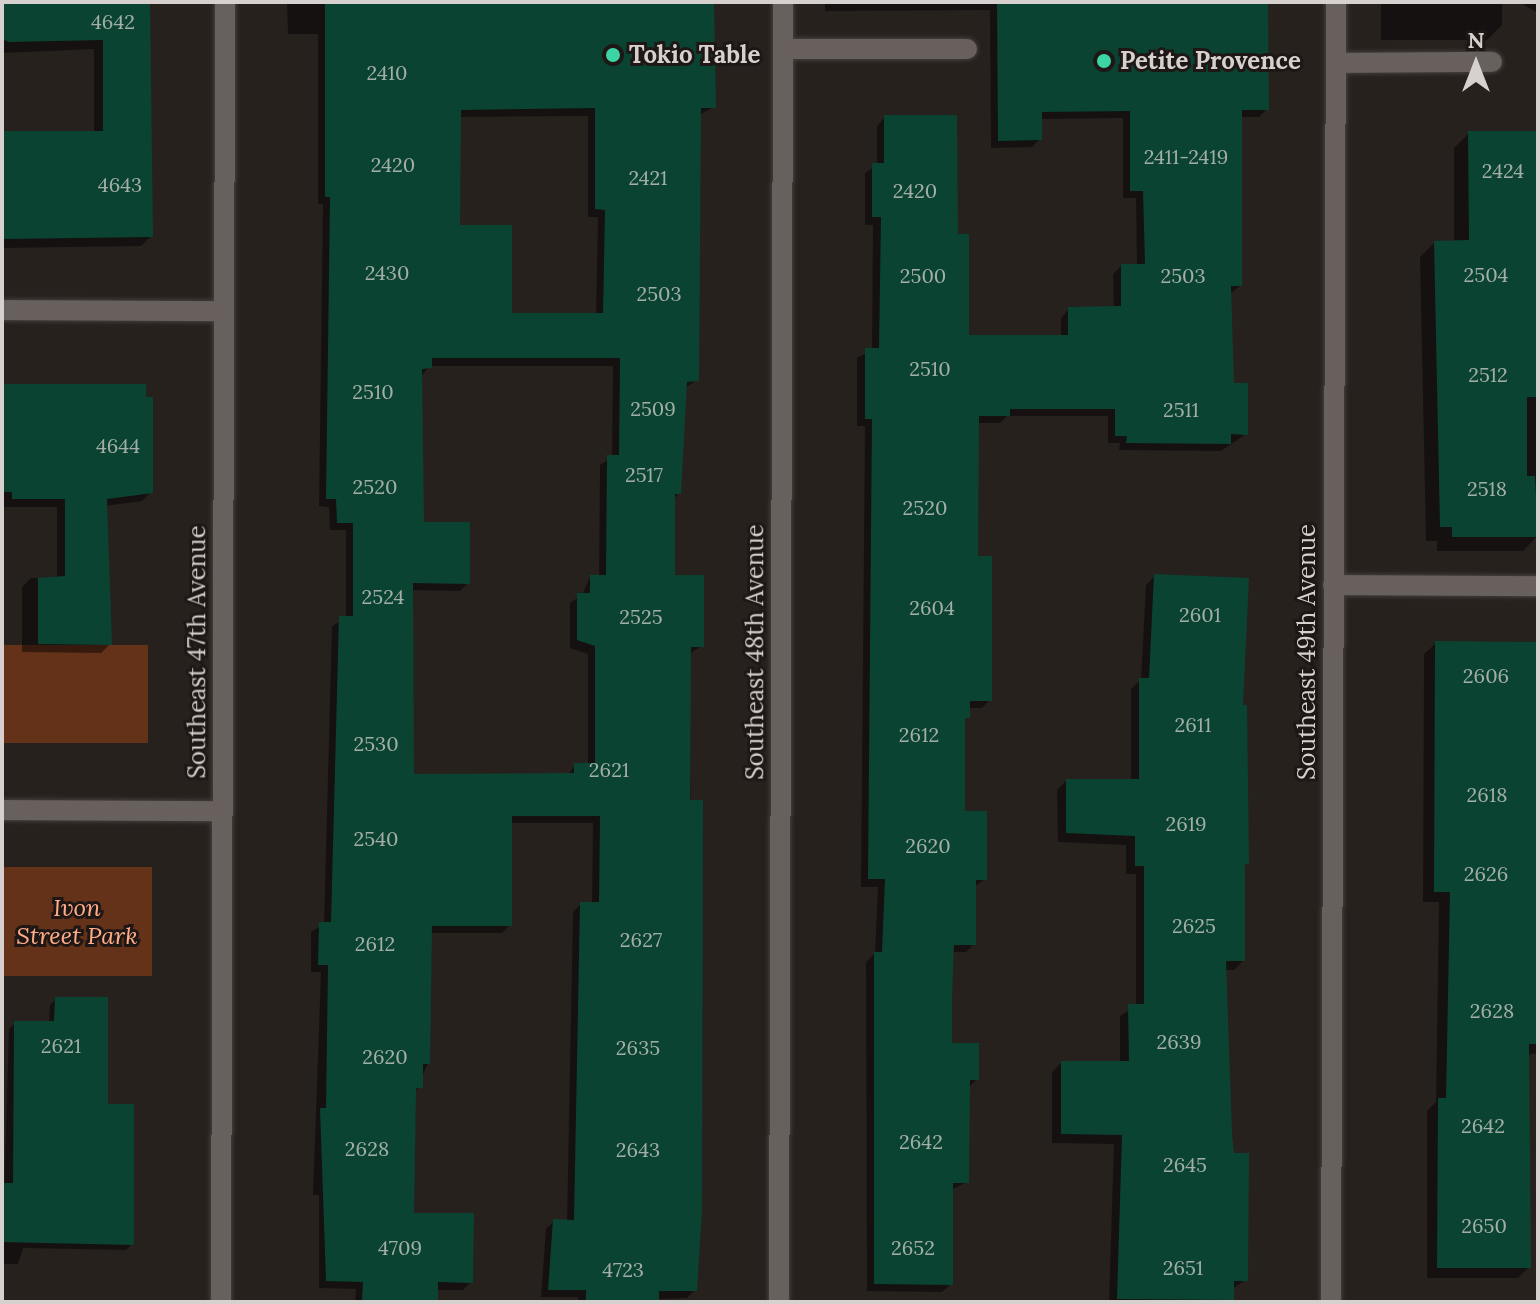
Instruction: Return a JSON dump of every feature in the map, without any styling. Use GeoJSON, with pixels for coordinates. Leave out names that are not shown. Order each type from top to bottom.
{"type":"FeatureCollection","features":[{"type":"Feature","properties":{"kind":"street","name":"Southeast 47th Avenue"},"geometry":{"type":"LineString","coordinates":[[221,1302],[225,2]]}},
{"type":"Feature","properties":{"kind":"street","name":"Southeast 48th Avenue"},"geometry":{"type":"LineString","coordinates":[[779,1302],[783,2]]}},
{"type":"Feature","properties":{"kind":"street","name":"Southeast 49th Avenue"},"geometry":{"type":"LineString","coordinates":[[1331,1302],[1336,2]]}},
{"type":"Feature","properties":{"kind":"street"},"geometry":{"type":"LineString","coordinates":[[783,49],[967,49]]}},
{"type":"Feature","properties":{"kind":"street"},"geometry":{"type":"LineString","coordinates":[[1336,63],[1492,62]]}},
{"type":"Feature","properties":{"kind":"street"},"geometry":{"type":"LineString","coordinates":[[2,310],[224,311]]}},
{"type":"Feature","properties":{"kind":"street"},"geometry":{"type":"LineString","coordinates":[[1333,585],[1538,586]]}},
{"type":"Feature","properties":{"kind":"street"},"geometry":{"type":"LineString","coordinates":[[2,810],[222,811]]}},
{"type":"Feature","properties":{"kind":"green space"},"geometry":{"type":"Polygon","coordinates":[[[2,645],[148,645],[148,743],[2,743],[2,645]]]}},
{"type":"Feature","properties":{"kind":"green space","name":"Ivon Street Park"},"geometry":{"type":"Polygon","coordinates":[[[2,867],[152,867],[152,976],[2,976],[2,867]]]}},
{"type":"Feature","properties":{"kind":"building"},"geometry":{"type":"Polygon","coordinates":[[[2,2],[150,2],[153,237],[2,239],[2,131],[103,131],[103,40],[9,42],[2,39],[2,2]]]}},
{"type":"Feature","properties":{"kind":"building"},"geometry":{"type":"Polygon","coordinates":[[[325,2],[714,2],[716,108],[701,108],[699,381],[687,382],[681,494],[675,494],[675,575],[704,575],[704,647],[691,647],[690,800],[703,800],[702,1210],[697,1291],[659,1291],[659,1302],[586,1302],[586,1290],[548,1290],[553,1219],[574,1220],[580,902],[599,902],[600,816],[512,816],[512,926],[432,926],[430,1064],[423,1064],[423,1088],[416,1088],[414,1213],[474,1213],[473,1283],[438,1282],[438,1300],[362,1300],[363,1282],[326,1281],[320,1108],[326,1108],[328,965],[318,965],[319,922],[331,922],[339,616],[353,616],[353,523],[337,523],[336,499],[326,499],[330,197],[325,197],[325,2]],[[595,108],[461,110],[460,225],[512,225],[512,313],[603,313],[605,210],[595,209],[595,108]],[[432,358],[432,368],[422,369],[424,522],[470,522],[470,584],[413,583],[414,774],[574,773],[574,763],[595,763],[595,646],[577,640],[577,593],[590,593],[590,575],[606,575],[607,455],[619,455],[620,358],[432,358]]]}},
{"type":"Feature","properties":{"kind":"building"},"geometry":{"type":"Polygon","coordinates":[[[997,2],[1268,2],[1269,110],[1242,110],[1242,286],[1231,286],[1234,383],[1248,383],[1248,435],[1231,434],[1231,444],[1126,443],[1127,436],[1115,436],[1115,409],[1010,409],[1010,416],[979,416],[978,556],[992,556],[992,701],[970,701],[970,718],[965,718],[965,811],[987,811],[987,880],[976,880],[976,945],[954,945],[952,997],[952,1043],[979,1043],[979,1080],[970,1080],[969,1183],[953,1183],[953,1285],[874,1284],[874,952],[882,952],[885,879],[868,879],[872,419],[865,419],[865,348],[879,348],[881,217],[872,217],[872,163],[884,163],[884,115],[957,115],[958,234],[969,234],[969,335],[1068,335],[1068,307],[1121,306],[1121,264],[1145,264],[1143,191],[1130,191],[1130,111],[1042,112],[1042,140],[998,141],[997,2]]]}},
{"type":"Feature","properties":{"kind":"building"},"geometry":{"type":"Polygon","coordinates":[[[1468,131],[1538,131],[1538,397],[1527,397],[1527,476],[1535,476],[1538,537],[1452,537],[1452,527],[1440,527],[1434,241],[1469,240],[1468,131]]]}},
{"type":"Feature","properties":{"kind":"building"},"geometry":{"type":"Polygon","coordinates":[[[2,384],[146,384],[146,397],[153,397],[153,493],[107,499],[112,645],[38,644],[38,578],[65,576],[65,499],[12,499],[12,492],[2,492],[2,384]]]}},
{"type":"Feature","properties":{"kind":"building"},"geometry":{"type":"Polygon","coordinates":[[[1154,574],[1249,578],[1243,705],[1247,705],[1249,864],[1245,864],[1245,961],[1226,961],[1234,1153],[1249,1153],[1248,1281],[1234,1281],[1234,1300],[1117,1299],[1122,1135],[1061,1134],[1061,1061],[1129,1061],[1128,1004],[1144,1004],[1144,866],[1135,866],[1135,836],[1066,833],[1066,779],[1139,779],[1139,678],[1149,678],[1154,574]]]}},
{"type":"Feature","properties":{"kind":"building"},"geometry":{"type":"Polygon","coordinates":[[[1435,641],[1538,642],[1538,1044],[1529,1044],[1531,1268],[1437,1268],[1438,1098],[1446,1098],[1450,892],[1434,892],[1435,641]]]}},
{"type":"Feature","properties":{"kind":"building"},"geometry":{"type":"Polygon","coordinates":[[[55,997],[108,997],[108,1104],[134,1104],[134,1245],[2,1242],[2,1183],[13,1183],[14,1021],[54,1021],[55,997]]]}},
{"type":"Feature","properties":{"kind":"place","name":"Tokio Table"},"geometry":{"type":"Point","coordinates":[613,55]}},
{"type":"Feature","properties":{"kind":"place","name":"Petite Provence"},"geometry":{"type":"Point","coordinates":[1104,61]}}]}
